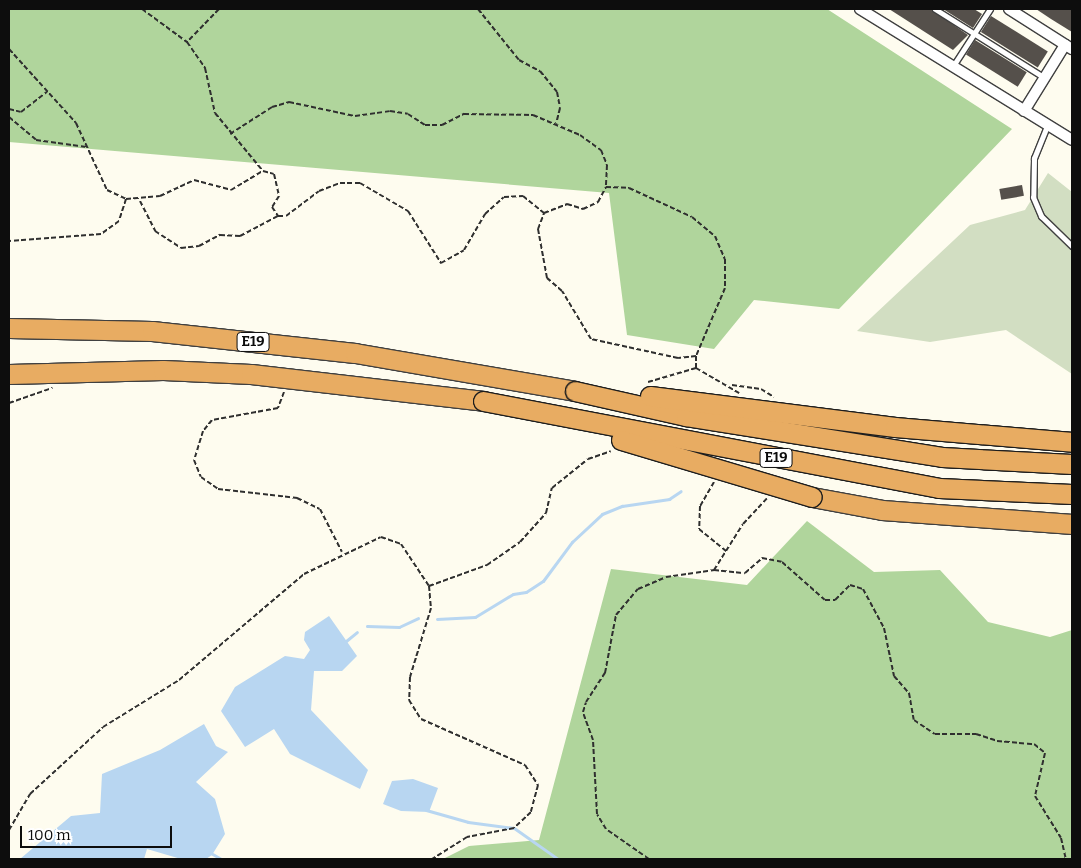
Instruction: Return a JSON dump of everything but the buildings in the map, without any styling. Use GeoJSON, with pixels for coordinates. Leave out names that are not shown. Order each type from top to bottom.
{"type":"FeatureCollection","features":[{"type":"Feature","properties":{"kind":"highway"},"geometry":{"type":"LineString","coordinates":[[9,320],[53,328]]}},
{"type":"Feature","properties":{"kind":"highway","name":"E19"},"geometry":{"type":"LineString","coordinates":[[9,328],[152,330],[354,353],[574,390],[686,416],[942,457],[1072,464]]}},
{"type":"Feature","properties":{"kind":"highway","name":"E19"},"geometry":{"type":"LineString","coordinates":[[9,374],[163,370],[284,378],[483,401],[939,488],[1072,494]]}},
{"type":"Feature","properties":{"kind":"highway"},"geometry":{"type":"LineString","coordinates":[[574,390],[630,393],[895,427],[1072,442]]}},
{"type":"Feature","properties":{"kind":"highway"},"geometry":{"type":"LineString","coordinates":[[483,401],[812,497],[882,510],[1072,524]]}},
{"type":"Feature","properties":{"kind":"street"},"geometry":{"type":"LineString","coordinates":[[860,9],[1072,140]]}},
{"type":"Feature","properties":{"kind":"street"},"geometry":{"type":"LineString","coordinates":[[1009,9],[1069,47],[1044,78],[1024,111]]}},
{"type":"Feature","properties":{"kind":"lane"},"geometry":{"type":"LineString","coordinates":[[935,9],[1044,78]]}},
{"type":"Feature","properties":{"kind":"lane"},"geometry":{"type":"LineString","coordinates":[[952,66],[990,9]]}},
{"type":"Feature","properties":{"kind":"lane"},"geometry":{"type":"LineString","coordinates":[[1047,126],[1034,158],[1034,197],[1041,216],[1072,246]]}},
{"type":"Feature","properties":{"kind":"path"},"geometry":{"type":"LineString","coordinates":[[142,9],[187,42],[205,68],[215,112],[230,134],[263,171],[274,174],[279,186],[272,208],[278,216]]}},
{"type":"Feature","properties":{"kind":"path"},"geometry":{"type":"LineString","coordinates":[[187,42],[219,9]]}},
{"type":"Feature","properties":{"kind":"path"},"geometry":{"type":"LineString","coordinates":[[478,9],[519,60],[540,71],[557,92],[560,108],[556,124]]}},
{"type":"Feature","properties":{"kind":"path"},"geometry":{"type":"LineString","coordinates":[[9,49],[76,123],[107,190],[126,199],[140,201],[194,180],[230,190],[263,171]]}},
{"type":"Feature","properties":{"kind":"path"},"geometry":{"type":"LineString","coordinates":[[9,109],[21,112],[48,91]]}},
{"type":"Feature","properties":{"kind":"path"},"geometry":{"type":"LineString","coordinates":[[230,134],[272,107],[288,102],[355,116],[390,111],[425,125],[442,125],[464,114],[511,113],[556,124],[601,150],[607,165],[606,187],[598,202],[583,209],[567,204],[544,213],[538,229],[547,278],[562,291],[592,339],[678,358],[696,356],[725,288],[725,259],[715,236],[692,216],[629,188],[606,187]]}},
{"type":"Feature","properties":{"kind":"path"},"geometry":{"type":"LineString","coordinates":[[9,117],[36,140],[86,147]]}},
{"type":"Feature","properties":{"kind":"path"},"geometry":{"type":"LineString","coordinates":[[140,201],[155,231],[180,248],[200,246],[220,235],[240,236],[278,216],[286,216],[319,191],[340,183],[360,183],[408,211],[441,263],[464,250],[484,214],[504,197],[523,196],[544,213]]}},
{"type":"Feature","properties":{"kind":"path"},"geometry":{"type":"LineString","coordinates":[[9,241],[101,234],[119,221],[126,199]]}},
{"type":"Feature","properties":{"kind":"path"},"geometry":{"type":"LineString","coordinates":[[284,378],[284,401],[278,408],[212,420],[203,431],[194,460],[201,477],[218,489],[297,498],[320,509],[342,552]]}},
{"type":"Feature","properties":{"kind":"path"},"geometry":{"type":"LineString","coordinates":[[429,586],[487,565],[520,542],[546,513],[552,488]]}},
{"type":"Feature","properties":{"kind":"path"},"geometry":{"type":"LineString","coordinates":[[714,570],[743,524],[772,491]]}},
{"type":"Feature","properties":{"kind":"path"},"geometry":{"type":"LineString","coordinates":[[9,830],[30,794],[103,727],[179,680],[277,594],[342,552],[381,537],[401,544],[429,586],[431,608],[410,677],[409,700],[421,719],[525,765],[538,785],[531,812],[514,828],[467,837],[432,859]]}},
{"type":"Feature","properties":{"kind":"path"},"geometry":{"type":"LineString","coordinates":[[649,859],[606,829],[597,814],[593,740],[583,712],[605,673],[616,615],[638,589],[666,577],[714,570],[745,573],[762,558],[782,562],[825,600],[835,600],[850,585],[863,589],[884,628],[894,676],[909,694],[914,720],[935,734],[976,734],[997,742],[1034,744],[1045,754],[1035,796],[1061,838],[1066,859]]}},
{"type":"Feature","properties":{"kind":"green space"},"geometry":{"type":"Polygon","coordinates":[[[9,9],[827,9],[1012,129],[839,309],[754,300],[714,349],[627,335],[609,193],[9,142],[9,9]]]}},
{"type":"Feature","properties":{"kind":"green space"},"geometry":{"type":"Polygon","coordinates":[[[1048,173],[1072,192],[1072,374],[1006,330],[930,342],[857,331],[970,225],[1025,210],[1048,173]]]}},
{"type":"Feature","properties":{"kind":"green space"},"geometry":{"type":"Polygon","coordinates":[[[807,521],[874,572],[940,570],[988,622],[1050,637],[1072,630],[1072,859],[443,859],[469,846],[539,840],[611,569],[747,585],[807,521]]]}},
{"type":"Feature","properties":{"kind":"water"},"geometry":{"type":"Polygon","coordinates":[[[329,616],[357,656],[342,671],[314,671],[311,710],[368,770],[360,789],[290,754],[274,729],[245,747],[221,711],[235,687],[285,656],[304,659],[310,650],[304,640],[305,632],[329,616]]]}},
{"type":"Feature","properties":{"kind":"water"},"geometry":{"type":"Polygon","coordinates":[[[204,724],[216,746],[228,752],[196,782],[215,799],[225,834],[212,855],[206,859],[181,859],[147,849],[144,859],[20,859],[71,816],[100,813],[102,774],[160,750],[204,724]]]}},
{"type":"Feature","properties":{"kind":"water"},"geometry":{"type":"Polygon","coordinates":[[[413,779],[438,788],[429,812],[401,811],[383,804],[392,781],[413,779]]]}},
{"type":"Feature","properties":{"kind":"waterway"},"geometry":{"type":"LineString","coordinates":[[437,619],[475,617],[513,594],[526,592],[543,581],[572,542],[602,514],[622,506],[669,499],[681,491]]}},
{"type":"Feature","properties":{"kind":"waterway"},"geometry":{"type":"LineString","coordinates":[[367,626],[399,627],[418,618]]}},
{"type":"Feature","properties":{"kind":"waterway"},"geometry":{"type":"LineString","coordinates":[[346,641],[357,632]]}},
{"type":"Feature","properties":{"kind":"waterway"},"geometry":{"type":"LineString","coordinates":[[426,810],[468,822],[514,828],[558,859]]}},
{"type":"Feature","properties":{"kind":"waterway"},"geometry":{"type":"LineString","coordinates":[[209,852],[221,859]]}}]}
